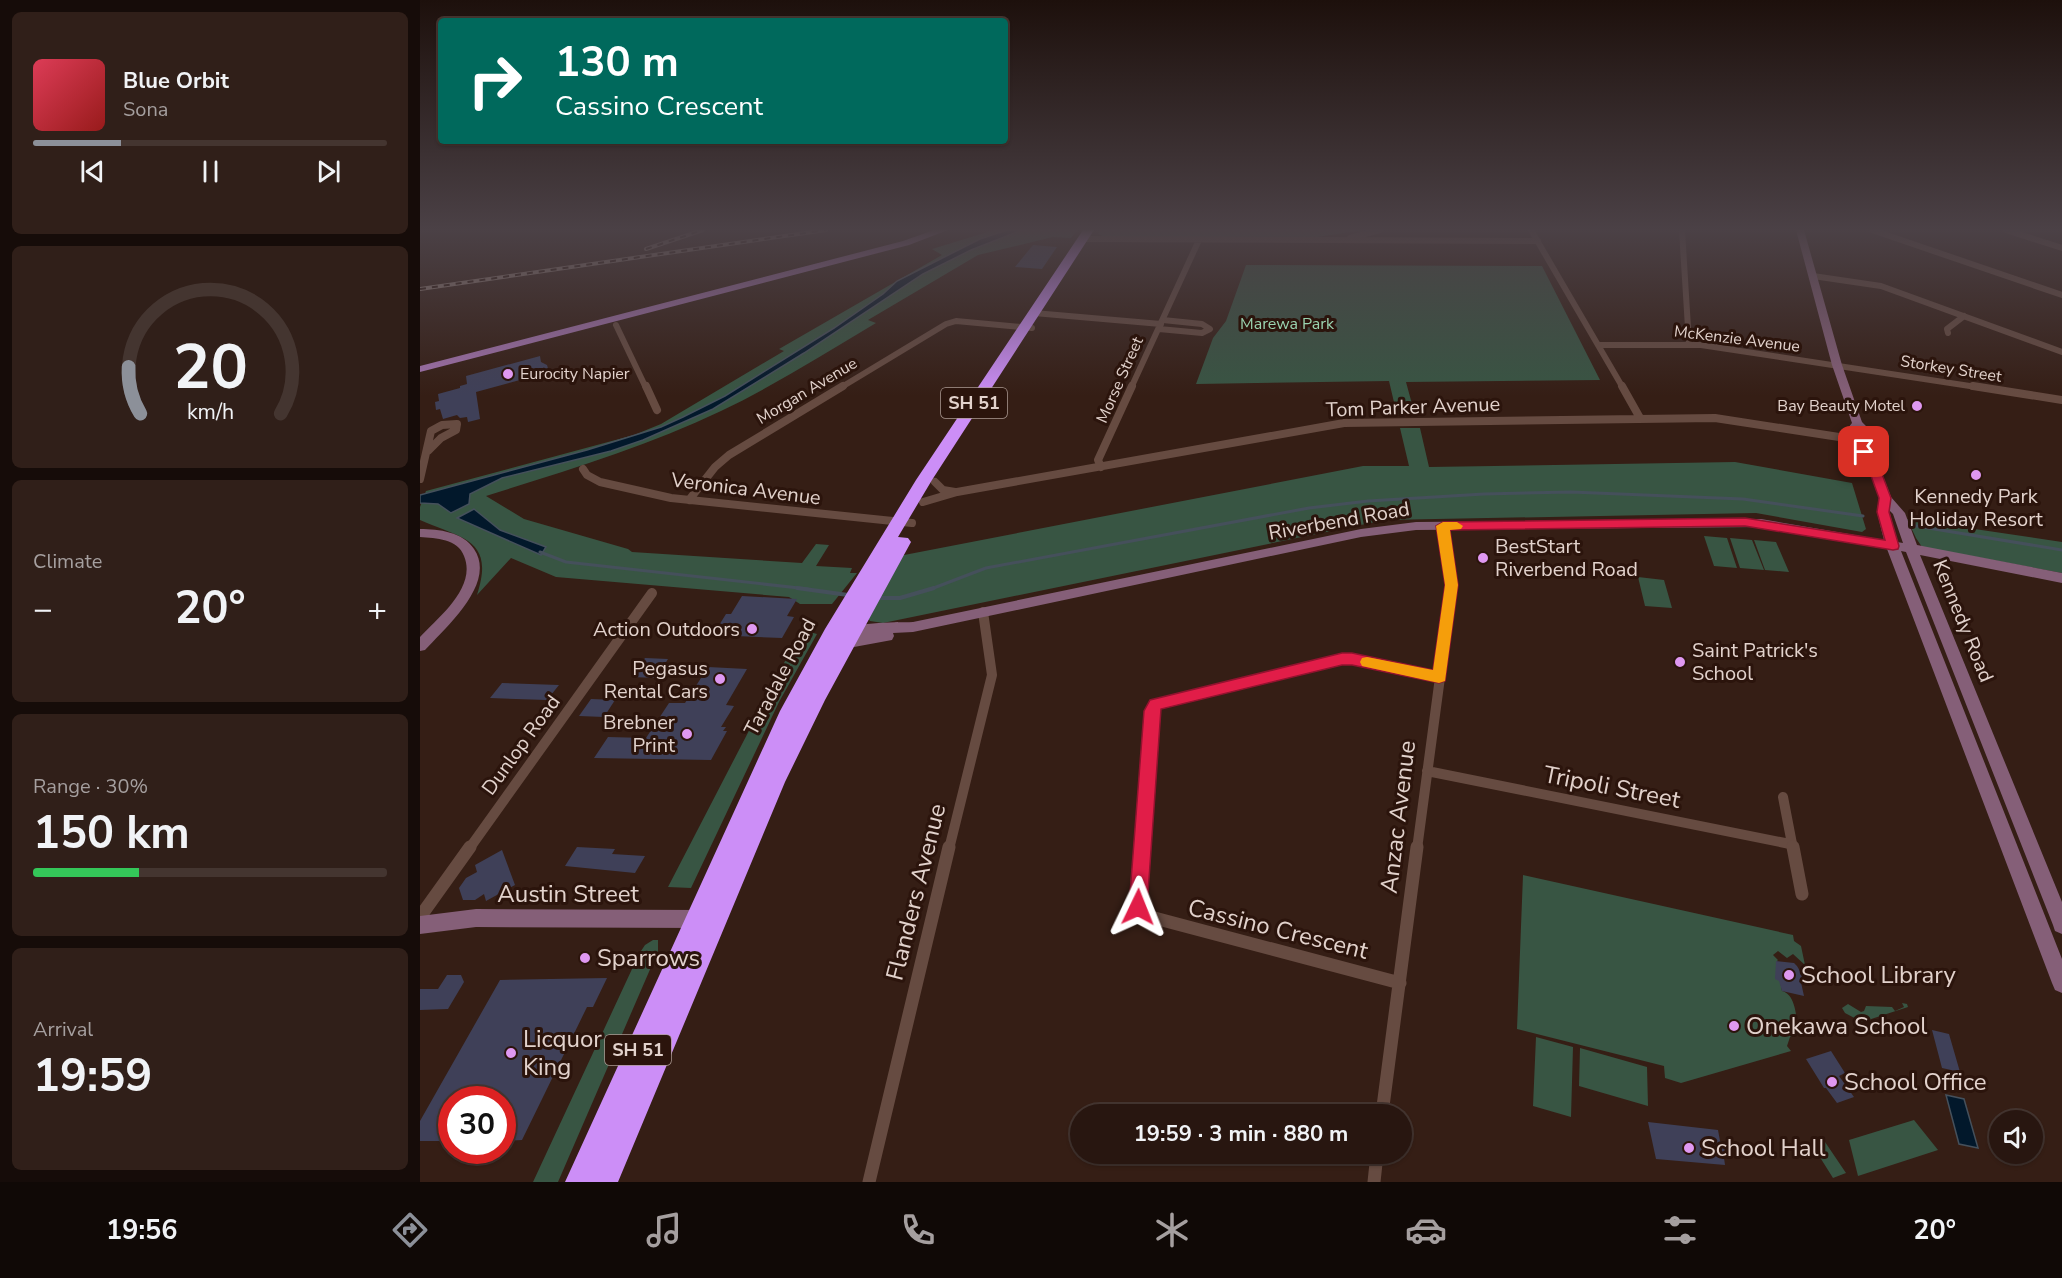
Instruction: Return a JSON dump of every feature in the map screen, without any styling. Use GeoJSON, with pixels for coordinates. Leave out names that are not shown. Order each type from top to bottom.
{"type":"FeatureCollection","features":[{"type":"Feature","properties":{"kind":"highway","name":"SH 51"},"geometry":{"type":"LineString","coordinates":[[906,523],[923,502],[962,435],[1057,285]]}},
{"type":"Feature","properties":{"kind":"highway","name":"SH 51"},"geometry":{"type":"LineString","coordinates":[[580,1182],[774,781],[840,636],[906,523],[954,433],[1033,321]]}},
{"type":"Feature","properties":{"kind":"highway","name":"SH 51"},"geometry":{"type":"LineString","coordinates":[[603,1182],[706,919]]}},
{"type":"Feature","properties":{"kind":"main road"},"geometry":{"type":"LineString","coordinates":[[420,363],[722,285]]}},
{"type":"Feature","properties":{"kind":"main road"},"geometry":{"type":"LineString","coordinates":[[420,369],[744,285]]}},
{"type":"Feature","properties":{"kind":"main road","name":"Kennedy Road"},"geometry":{"type":"LineString","coordinates":[[1815,285],[1837,365],[1866,453],[1885,498],[1899,513],[2062,925]]}},
{"type":"Feature","properties":{"kind":"main road","name":"Kennedy Road"},"geometry":{"type":"LineString","coordinates":[[1885,498],[1883,512],[1893,546],[2062,983]]}},
{"type":"Feature","properties":{"kind":"main road","name":"Riverbend Road"},"geometry":{"type":"LineString","coordinates":[[840,636],[854,642],[983,612],[1384,529],[1443,526],[1745,522],[1912,549],[2062,578]]}},
{"type":"Feature","properties":{"kind":"main road"},"geometry":{"type":"LineString","coordinates":[[420,533],[443,536],[460,543],[472,556],[475,571],[462,601],[420,646]]}},
{"type":"Feature","properties":{"kind":"main road"},"geometry":{"type":"LineString","coordinates":[[1977,760],[1997,764]]}},
{"type":"Feature","properties":{"kind":"main road","name":"Austin Street"},"geometry":{"type":"LineString","coordinates":[[420,925],[476,918],[706,919]]}},
{"type":"Feature","properties":{"kind":"street","name":"Morse Street"},"geometry":{"type":"LineString","coordinates":[[1101,467],[1098,460],[1179,285]]}},
{"type":"Feature","properties":{"kind":"street"},"geometry":{"type":"LineString","coordinates":[[1563,285],[1640,418]]}},
{"type":"Feature","properties":{"kind":"street"},"geometry":{"type":"LineString","coordinates":[[1685,285],[1689,344]]}},
{"type":"Feature","properties":{"kind":"street"},"geometry":{"type":"LineString","coordinates":[[1875,285],[2062,352]]}},
{"type":"Feature","properties":{"kind":"street"},"geometry":{"type":"LineString","coordinates":[[2033,285],[2062,295]]}},
{"type":"Feature","properties":{"kind":"street"},"geometry":{"type":"LineString","coordinates":[[616,325],[625,316]]}},
{"type":"Feature","properties":{"kind":"street"},"geometry":{"type":"LineString","coordinates":[[1948,333],[1948,325],[1964,316]]}},
{"type":"Feature","properties":{"kind":"street","name":"Morgan Avenue"},"geometry":{"type":"LineString","coordinates":[[689,500],[715,467],[729,454],[950,319],[1161,324]]}},
{"type":"Feature","properties":{"kind":"street"},"geometry":{"type":"LineString","coordinates":[[598,323],[616,325]]}},
{"type":"Feature","properties":{"kind":"street"},"geometry":{"type":"LineString","coordinates":[[1161,324],[1202,324],[1210,329],[1202,333],[1161,324]]}},
{"type":"Feature","properties":{"kind":"street"},"geometry":{"type":"LineString","coordinates":[[616,325],[657,410]]}},
{"type":"Feature","properties":{"kind":"street","name":"McKenzie Avenue"},"geometry":{"type":"LineString","coordinates":[[1598,345],[1689,344],[1837,365]]}},
{"type":"Feature","properties":{"kind":"street","name":"Storkey Street"},"geometry":{"type":"LineString","coordinates":[[1837,365],[2062,400]]}},
{"type":"Feature","properties":{"kind":"street","name":"Tom Parker Avenue"},"geometry":{"type":"LineString","coordinates":[[923,502],[957,492],[1344,423],[1715,418],[1839,437],[1854,442],[1866,453]]}},
{"type":"Feature","properties":{"kind":"street","name":"Tom Parker Avenue"},"geometry":{"type":"LineString","coordinates":[[1839,437],[1857,428]]}},
{"type":"Feature","properties":{"kind":"street"},"geometry":{"type":"LineString","coordinates":[[420,479],[431,435],[436,437],[450,434],[428,451]]}},
{"type":"Feature","properties":{"kind":"street","name":"Veronica Avenue"},"geometry":{"type":"LineString","coordinates":[[583,469],[587,475],[600,482],[670,498],[906,523]]}},
{"type":"Feature","properties":{"kind":"street"},"geometry":{"type":"LineString","coordinates":[[935,482],[943,490],[957,492]]}},
{"type":"Feature","properties":{"kind":"street","name":"Anzac Avenue"},"geometry":{"type":"LineString","coordinates":[[1383,1104],[1452,585],[1443,526]]}},
{"type":"Feature","properties":{"kind":"street","name":"Dunlop Road"},"geometry":{"type":"LineString","coordinates":[[420,917],[652,593]]}},
{"type":"Feature","properties":{"kind":"street","name":"Flanders Avenue"},"geometry":{"type":"LineString","coordinates":[[869,1182],[992,675],[983,612]]}},
{"type":"Feature","properties":{"kind":"street","name":"Cassino Crescent"},"geometry":{"type":"LineString","coordinates":[[1400,982],[1148,918],[1142,914],[1137,900],[1152,702],[1342,659],[1352,659],[1439,677]]}},
{"type":"Feature","properties":{"kind":"street","name":"Tripoli Street"},"geometry":{"type":"LineString","coordinates":[[1426,771],[1790,843]]}},
{"type":"Feature","properties":{"kind":"street"},"geometry":{"type":"LineString","coordinates":[[1783,797],[1790,843],[1802,894]]}},
{"type":"Feature","properties":{"kind":"street"},"geometry":{"type":"LineString","coordinates":[[1374,1182],[1376,1164]]}},
{"type":"Feature","properties":{"kind":"green space"},"geometry":{"type":"Polygon","coordinates":[[[890,285],[927,285],[868,320],[876,323],[799,369],[693,424],[605,458],[486,496],[524,519],[632,552],[802,563],[816,544],[829,545],[816,566],[852,568],[850,573],[857,573],[832,604],[800,604],[789,597],[556,577],[511,558],[477,595],[482,562],[478,552],[462,537],[420,520],[420,507],[426,491],[634,435],[661,424],[784,351],[779,349],[890,285]]]}},
{"type":"Feature","properties":{"kind":"green space","name":"Marewa Park"},"geometry":{"type":"Polygon","coordinates":[[[1239,285],[1552,285],[1600,380],[1406,382],[1415,415],[1397,415],[1389,381],[1196,384],[1213,338],[1226,321],[1239,285]]]}},
{"type":"Feature","properties":{"kind":"green space"},"geometry":{"type":"Polygon","coordinates":[[[1400,428],[1420,428],[1429,467],[1735,462],[1852,483],[1866,529],[1862,532],[1756,513],[1385,520],[883,623],[870,621],[866,616],[899,556],[1363,466],[1409,466],[1400,428]]]}},
{"type":"Feature","properties":{"kind":"green space"},"geometry":{"type":"Polygon","coordinates":[[[1907,519],[2062,542],[2062,573],[1922,547],[1907,519]]]}},
{"type":"Feature","properties":{"kind":"green space"},"geometry":{"type":"Polygon","coordinates":[[[1704,536],[1727,538],[1737,568],[1714,566],[1704,536]]]}},
{"type":"Feature","properties":{"kind":"green space"},"geometry":{"type":"Polygon","coordinates":[[[1730,538],[1752,540],[1764,570],[1740,568],[1730,538]]]}},
{"type":"Feature","properties":{"kind":"green space"},"geometry":{"type":"Polygon","coordinates":[[[1754,540],[1776,542],[1789,572],[1765,570],[1754,540]]]}},
{"type":"Feature","properties":{"kind":"green space"},"geometry":{"type":"Polygon","coordinates":[[[1638,577],[1664,580],[1672,608],[1645,606],[1638,577]]]}},
{"type":"Feature","properties":{"kind":"green space"},"geometry":{"type":"Polygon","coordinates":[[[806,631],[817,634],[779,702],[691,888],[668,887],[798,636],[806,631]]]}},
{"type":"Feature","properties":{"kind":"green space"},"geometry":{"type":"Polygon","coordinates":[[[1523,875],[1793,935],[1794,941],[1801,946],[1805,965],[1793,954],[1787,958],[1778,951],[1773,955],[1778,960],[1776,962],[1782,991],[1791,997],[1796,1015],[1799,1034],[1790,1037],[1787,1046],[1791,1051],[1681,1083],[1665,1078],[1664,1066],[1517,1029],[1523,875]]]}},
{"type":"Feature","properties":{"kind":"green space"},"geometry":{"type":"Polygon","coordinates":[[[658,940],[658,951],[558,1182],[533,1182],[639,954],[645,945],[658,940]]]}},
{"type":"Feature","properties":{"kind":"green space"},"geometry":{"type":"Polygon","coordinates":[[[1902,1003],[1907,1004],[1908,1007],[1862,1022],[1845,1013],[1842,1008],[1848,1004],[1861,1012],[1866,1006],[1892,1007],[1895,1011],[1904,1007],[1902,1003]]]}},
{"type":"Feature","properties":{"kind":"green space"},"geometry":{"type":"Polygon","coordinates":[[[1536,1037],[1573,1047],[1571,1117],[1533,1106],[1536,1037]]]}},
{"type":"Feature","properties":{"kind":"green space"},"geometry":{"type":"Polygon","coordinates":[[[1580,1048],[1647,1067],[1648,1106],[1579,1086],[1580,1048]]]}},
{"type":"Feature","properties":{"kind":"green space"},"geometry":{"type":"Polygon","coordinates":[[[1914,1120],[1938,1150],[1858,1176],[1849,1140],[1914,1120]]]}},
{"type":"Feature","properties":{"kind":"green space"},"geometry":{"type":"Polygon","coordinates":[[[1823,1139],[1846,1173],[1833,1178],[1811,1143],[1823,1139]]]}},
{"type":"Feature","properties":{"kind":"water"},"geometry":{"type":"Polygon","coordinates":[[[893,285],[906,285],[804,353],[713,409],[643,440],[611,451],[502,478],[470,494],[469,504],[451,513],[438,504],[420,503],[420,495],[587,450],[661,427],[725,396],[834,328],[893,285]]]}},
{"type":"Feature","properties":{"kind":"water"},"geometry":{"type":"Polygon","coordinates":[[[474,509],[500,530],[546,547],[541,555],[457,518],[474,509]]]}},
{"type":"Feature","properties":{"kind":"water"},"geometry":{"type":"Polygon","coordinates":[[[1946,1095],[1964,1099],[1978,1148],[1959,1144],[1946,1095]]]}},
{"type":"Feature","properties":{"kind":"building"},"geometry":{"type":"Polygon","coordinates":[[[540,356],[541,362],[547,365],[549,372],[476,392],[480,419],[468,422],[467,417],[460,418],[457,415],[443,419],[440,409],[436,410],[435,402],[439,401],[438,394],[467,384],[466,376],[540,356]]]}},
{"type":"Feature","properties":{"kind":"building"},"geometry":{"type":"Polygon","coordinates":[[[742,596],[797,599],[787,616],[794,617],[782,638],[713,635],[726,614],[731,614],[742,596]]]}},
{"type":"Feature","properties":{"kind":"building"},"geometry":{"type":"Polygon","coordinates":[[[645,658],[668,659],[656,678],[632,677],[645,658]]]}},
{"type":"Feature","properties":{"kind":"building","name":"Brebner Print"},"geometry":{"type":"Polygon","coordinates":[[[708,667],[747,669],[726,705],[734,706],[721,727],[726,727],[723,731],[727,731],[711,760],[594,758],[608,737],[646,738],[669,703],[685,703],[708,667]]]}},
{"type":"Feature","properties":{"kind":"building"},"geometry":{"type":"Polygon","coordinates":[[[502,683],[559,685],[547,700],[490,698],[502,683]]]}},
{"type":"Feature","properties":{"kind":"building"},"geometry":{"type":"Polygon","coordinates":[[[591,699],[615,700],[604,717],[579,716],[591,699]]]}},
{"type":"Feature","properties":{"kind":"building"},"geometry":{"type":"Polygon","coordinates":[[[577,847],[615,849],[612,854],[645,856],[635,873],[565,866],[577,847]]]}},
{"type":"Feature","properties":{"kind":"building"},"geometry":{"type":"Polygon","coordinates":[[[502,850],[515,885],[486,901],[484,894],[475,900],[463,900],[459,888],[466,878],[477,872],[475,865],[502,850]]]}},
{"type":"Feature","properties":{"kind":"building","name":"School Library"},"geometry":{"type":"Polygon","coordinates":[[[1776,961],[1794,963],[1797,966],[1804,978],[1800,978],[1804,996],[1782,991],[1779,981],[1775,979],[1776,961]]]}},
{"type":"Feature","properties":{"kind":"building"},"geometry":{"type":"Polygon","coordinates":[[[447,975],[461,975],[464,982],[448,1009],[420,1010],[420,989],[438,989],[447,975]]]}},
{"type":"Feature","properties":{"kind":"building","name":"Licquor King"},"geometry":{"type":"Polygon","coordinates":[[[607,978],[593,1007],[587,1007],[522,1140],[516,1140],[516,1086],[440,1086],[500,980],[607,978]]]}},
{"type":"Feature","properties":{"kind":"building"},"geometry":{"type":"Polygon","coordinates":[[[1932,1030],[1949,1034],[1960,1072],[1942,1068],[1932,1030]]]}},
{"type":"Feature","properties":{"kind":"building","name":"School Office"},"geometry":{"type":"Polygon","coordinates":[[[1831,1051],[1845,1073],[1839,1076],[1854,1097],[1837,1103],[1824,1088],[1806,1059],[1831,1051]]]}},
{"type":"Feature","properties":{"kind":"building","name":"Licquor King"},"geometry":{"type":"Polygon","coordinates":[[[438,1089],[438,1141],[420,1141],[420,1121],[438,1089]]]}},
{"type":"Feature","properties":{"kind":"building","name":"School Hall"},"geometry":{"type":"Polygon","coordinates":[[[1648,1122],[1718,1130],[1727,1158],[1724,1158],[1725,1165],[1656,1159],[1648,1122]]]}},
{"type":"Feature","properties":{"kind":"waterway"},"geometry":{"type":"LineString","coordinates":[[932,588],[986,568],[1309,508],[1368,501],[1484,494],[1571,492],[1743,499],[1863,516]]}},
{"type":"Feature","properties":{"kind":"waterway"},"geometry":{"type":"LineString","coordinates":[[1910,525],[2062,550]]}},
{"type":"Feature","properties":{"kind":"waterway"},"geometry":{"type":"LineString","coordinates":[[540,552],[566,562],[808,589]]}},
{"type":"Feature","properties":{"kind":"waterway"},"geometry":{"type":"LineString","coordinates":[[797,588],[848,595]]}},
{"type":"Feature","properties":{"kind":"waterway"},"geometry":{"type":"LineString","coordinates":[[878,598],[900,598],[932,588]]}},
{"type":"Feature","properties":{"kind":"railway"},"geometry":{"type":"LineString","coordinates":[[420,289],[446,285]]}},
{"type":"Feature","properties":{"kind":"slow traffic"},"geometry":{"type":"LineString","coordinates":[[1367,662],[1439,677],[1452,585],[1443,526],[1457,526]]}},
{"type":"Feature","properties":{"kind":"place","name":"Eurocity Napier"},"geometry":{"type":"Point","coordinates":[508,374]}},
{"type":"Feature","properties":{"kind":"place","name":"Bay Beauty Motel"},"geometry":{"type":"Point","coordinates":[1917,406]}},
{"type":"Feature","properties":{"kind":"place","name":"Kennedy Park Holiday Resort"},"geometry":{"type":"Point","coordinates":[1976,475]}},
{"type":"Feature","properties":{"kind":"place","name":"BestStart Riverbend Road"},"geometry":{"type":"Point","coordinates":[1483,558]}},
{"type":"Feature","properties":{"kind":"place","name":"Action Outdoors"},"geometry":{"type":"Point","coordinates":[752,629]}},
{"type":"Feature","properties":{"kind":"place","name":"Saint Patrick's School"},"geometry":{"type":"Point","coordinates":[1680,662]}},
{"type":"Feature","properties":{"kind":"place","name":"Pegasus Rental Cars"},"geometry":{"type":"Point","coordinates":[720,679]}},
{"type":"Feature","properties":{"kind":"place","name":"Brebner Print"},"geometry":{"type":"Point","coordinates":[687,734]}},
{"type":"Feature","properties":{"kind":"place","name":"Sparrows"},"geometry":{"type":"Point","coordinates":[585,958]}},
{"type":"Feature","properties":{"kind":"place","name":"School Library"},"geometry":{"type":"Point","coordinates":[1789,975]}},
{"type":"Feature","properties":{"kind":"place","name":"Onekawa School"},"geometry":{"type":"Point","coordinates":[1734,1026]}},
{"type":"Feature","properties":{"kind":"place","name":"Licquor King"},"geometry":{"type":"Point","coordinates":[511,1053]}},
{"type":"Feature","properties":{"kind":"place","name":"School Office"},"geometry":{"type":"Point","coordinates":[1832,1082]}},
{"type":"Feature","properties":{"kind":"place","name":"School Hall"},"geometry":{"type":"Point","coordinates":[1689,1148]}},
{"type":"Feature","properties":{"kind":"route"},"geometry":{"type":"LineString","coordinates":[[1138,907],[1152,711],[1155,704],[1347,658],[1439,677],[1452,585],[1443,526],[1745,522],[1775,525],[1893,546],[1883,512],[1885,498],[1870,458],[1864,452]]}}]}
